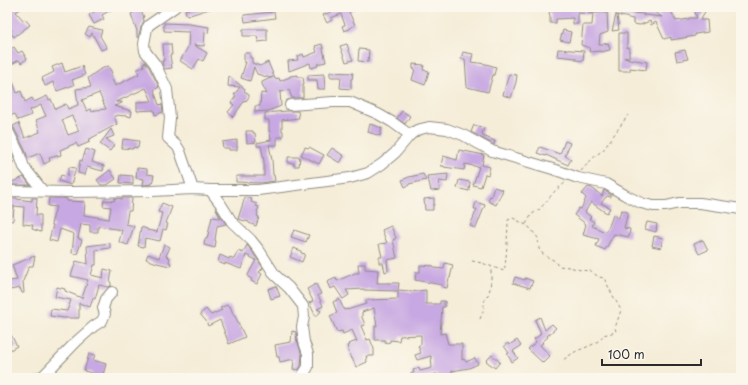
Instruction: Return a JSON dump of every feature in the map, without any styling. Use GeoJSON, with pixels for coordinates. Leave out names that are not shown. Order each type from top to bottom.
{"type":"FeatureCollection","features":[{"type":"Feature","properties":{"kind":"street"},"geometry":{"type":"LineString","coordinates":[[175,7],[149,25],[144,46],[145,51],[155,64],[167,89],[170,118],[168,138],[177,146],[180,152],[193,189]]}},
{"type":"Feature","properties":{"kind":"street"},"geometry":{"type":"LineString","coordinates":[[290,105],[350,102],[378,114],[410,135]]}},
{"type":"Feature","properties":{"kind":"street"},"geometry":{"type":"LineString","coordinates":[[7,191],[71,192],[193,189],[258,190],[358,176],[368,173],[382,164],[395,153],[410,135],[417,130],[422,128],[440,128],[463,135],[492,151],[578,178],[606,184],[624,195],[641,203],[652,206],[666,206],[679,203],[700,203],[741,208]]}},
{"type":"Feature","properties":{"kind":"street"},"geometry":{"type":"LineString","coordinates":[[7,129],[24,167],[43,191]]}},
{"type":"Feature","properties":{"kind":"street"},"geometry":{"type":"LineString","coordinates":[[210,190],[232,222],[251,240],[275,275],[289,288],[303,306],[304,317],[302,327],[304,342],[308,354],[308,367],[301,378]]}},
{"type":"Feature","properties":{"kind":"street"},"geometry":{"type":"LineString","coordinates":[[36,378],[43,376],[77,341],[102,321],[104,314],[103,308],[106,298],[112,292]]}},
{"type":"Feature","properties":{"kind":"path"},"geometry":{"type":"LineString","coordinates":[[472,261],[504,271],[508,220],[513,218],[530,228],[538,238],[539,249],[544,255],[555,261],[558,266],[590,271],[599,277],[604,278],[620,310],[615,328],[616,331],[603,335],[602,338],[588,347],[574,352],[563,360]]}},
{"type":"Feature","properties":{"kind":"path"},"geometry":{"type":"LineString","coordinates":[[480,320],[485,298],[490,289],[491,267]]}},
{"type":"Feature","properties":{"kind":"building"},"geometry":{"type":"Polygon","coordinates":[[[7,7],[23,7],[16,12],[30,25],[14,37],[7,24],[7,7]]]}},
{"type":"Feature","properties":{"kind":"building"},"geometry":{"type":"Polygon","coordinates":[[[102,7],[116,7],[102,15],[104,19],[94,24],[89,15],[102,7]]]}},
{"type":"Feature","properties":{"kind":"building"},"geometry":{"type":"Polygon","coordinates":[[[195,7],[212,8],[187,16],[185,10],[195,7]]]}},
{"type":"Feature","properties":{"kind":"building"},"geometry":{"type":"Polygon","coordinates":[[[344,7],[359,7],[349,12],[355,25],[344,31],[342,26],[345,25],[341,14],[331,18],[332,20],[327,23],[323,15],[344,7]]]}},
{"type":"Feature","properties":{"kind":"building"},"geometry":{"type":"Polygon","coordinates":[[[551,7],[557,7],[557,9],[592,7],[592,14],[578,13],[578,24],[573,24],[573,18],[556,19],[556,23],[550,23],[549,14],[551,7]]]}},
{"type":"Feature","properties":{"kind":"building"},"geometry":{"type":"Polygon","coordinates":[[[618,7],[632,10],[631,13],[644,14],[643,16],[662,17],[653,11],[662,7],[663,9],[669,7],[676,21],[697,18],[694,9],[701,7],[706,10],[700,20],[707,20],[708,32],[671,40],[671,37],[664,39],[656,22],[651,25],[650,21],[640,25],[633,24],[633,19],[617,15],[619,30],[612,31],[618,7]]]}},
{"type":"Feature","properties":{"kind":"building"},"geometry":{"type":"Polygon","coordinates":[[[140,9],[144,17],[144,21],[137,38],[137,31],[131,14],[140,9]]]}},
{"type":"Feature","properties":{"kind":"building"},"geometry":{"type":"Polygon","coordinates":[[[274,12],[275,18],[245,22],[244,15],[274,12]]]}},
{"type":"Feature","properties":{"kind":"building"},"geometry":{"type":"Polygon","coordinates":[[[593,13],[607,13],[608,32],[600,35],[599,45],[608,43],[610,50],[589,52],[590,48],[581,45],[583,25],[592,25],[593,13]]]}},
{"type":"Feature","properties":{"kind":"building"},"geometry":{"type":"Polygon","coordinates":[[[164,23],[189,24],[209,27],[208,33],[205,32],[204,46],[194,45],[207,53],[203,61],[199,59],[193,69],[180,61],[188,47],[189,32],[164,31],[164,23]]]}},
{"type":"Feature","properties":{"kind":"building"},"geometry":{"type":"Polygon","coordinates":[[[89,27],[102,30],[100,36],[107,48],[101,50],[92,33],[90,37],[85,34],[89,27]]]}},
{"type":"Feature","properties":{"kind":"building"},"geometry":{"type":"Polygon","coordinates":[[[243,29],[267,29],[267,41],[258,42],[257,36],[243,36],[243,29]]]}},
{"type":"Feature","properties":{"kind":"building"},"geometry":{"type":"Polygon","coordinates":[[[563,30],[571,32],[569,42],[560,40],[563,30]]]}},
{"type":"Feature","properties":{"kind":"building"},"geometry":{"type":"Polygon","coordinates":[[[619,33],[627,33],[627,48],[629,48],[629,57],[624,58],[647,62],[646,70],[630,68],[630,71],[619,71],[619,33]]]}},
{"type":"Feature","properties":{"kind":"building"},"geometry":{"type":"Polygon","coordinates":[[[163,44],[171,44],[172,55],[170,55],[172,68],[165,69],[163,66],[163,44]]]}},
{"type":"Feature","properties":{"kind":"building"},"geometry":{"type":"Polygon","coordinates":[[[322,44],[326,62],[317,64],[318,66],[311,68],[310,63],[289,71],[288,61],[298,60],[297,57],[303,54],[304,57],[317,52],[315,46],[322,44]]]}},
{"type":"Feature","properties":{"kind":"building"},"geometry":{"type":"Polygon","coordinates":[[[347,44],[353,60],[346,62],[340,46],[347,44]]]}},
{"type":"Feature","properties":{"kind":"building"},"geometry":{"type":"Polygon","coordinates":[[[14,47],[18,53],[22,51],[27,59],[21,63],[19,60],[10,65],[7,61],[7,51],[14,47]]]}},
{"type":"Feature","properties":{"kind":"building"},"geometry":{"type":"Polygon","coordinates":[[[359,49],[369,50],[368,62],[358,61],[359,49]]]}},
{"type":"Feature","properties":{"kind":"building"},"geometry":{"type":"Polygon","coordinates":[[[558,49],[584,51],[583,61],[576,60],[576,58],[557,56],[558,49]]]}},
{"type":"Feature","properties":{"kind":"building"},"geometry":{"type":"Polygon","coordinates":[[[685,50],[688,59],[677,61],[675,52],[685,50]]]}},
{"type":"Feature","properties":{"kind":"building"},"geometry":{"type":"Polygon","coordinates":[[[463,52],[473,54],[471,62],[496,67],[488,92],[467,87],[465,59],[461,59],[463,52]]]}},
{"type":"Feature","properties":{"kind":"building"},"geometry":{"type":"Polygon","coordinates":[[[244,53],[250,53],[252,63],[260,66],[268,62],[275,79],[279,78],[280,81],[290,76],[298,75],[298,77],[303,77],[303,98],[292,98],[289,90],[280,92],[281,106],[268,111],[255,112],[255,106],[260,106],[261,93],[267,94],[262,82],[273,77],[270,78],[257,74],[254,67],[250,81],[241,78],[246,62],[244,62],[244,53]]]}},
{"type":"Feature","properties":{"kind":"building"},"geometry":{"type":"Polygon","coordinates":[[[145,62],[149,67],[159,87],[154,90],[159,105],[162,104],[163,112],[155,115],[154,110],[137,111],[137,102],[152,101],[146,88],[116,102],[122,103],[114,106],[132,111],[131,117],[125,115],[114,116],[117,124],[88,140],[90,142],[78,147],[76,143],[60,150],[61,155],[49,158],[50,161],[44,164],[40,153],[28,158],[13,126],[19,123],[25,138],[40,132],[36,120],[46,116],[41,105],[30,110],[32,115],[18,120],[15,114],[7,117],[7,84],[13,82],[17,93],[21,91],[25,102],[32,98],[34,102],[47,96],[49,100],[51,99],[55,109],[66,104],[68,109],[78,105],[76,89],[91,87],[88,78],[99,70],[108,66],[112,73],[110,74],[115,86],[139,74],[137,70],[144,66],[143,63],[145,62]],[[99,93],[82,100],[87,111],[91,109],[92,112],[106,109],[99,93]],[[72,116],[62,120],[68,135],[79,131],[72,116]]]}},
{"type":"Feature","properties":{"kind":"building"},"geometry":{"type":"Polygon","coordinates":[[[62,63],[65,72],[82,66],[85,75],[72,80],[74,85],[57,91],[53,82],[45,86],[42,78],[54,72],[52,67],[62,63]]]}},
{"type":"Feature","properties":{"kind":"building"},"geometry":{"type":"Polygon","coordinates":[[[413,64],[424,65],[423,70],[429,71],[425,85],[412,80],[415,69],[413,69],[413,64]]]}},
{"type":"Feature","properties":{"kind":"building"},"geometry":{"type":"Polygon","coordinates":[[[330,72],[353,73],[351,79],[351,89],[340,88],[341,77],[330,77],[330,72]]]}},
{"type":"Feature","properties":{"kind":"building"},"geometry":{"type":"Polygon","coordinates":[[[324,74],[325,89],[318,89],[317,80],[308,80],[308,75],[324,74]]]}},
{"type":"Feature","properties":{"kind":"building"},"geometry":{"type":"Polygon","coordinates":[[[509,74],[517,75],[511,98],[503,95],[509,74]]]}},
{"type":"Feature","properties":{"kind":"building"},"geometry":{"type":"Polygon","coordinates":[[[229,76],[245,89],[244,91],[249,95],[233,117],[228,112],[234,105],[231,103],[236,96],[234,95],[240,87],[228,86],[229,76]]]}},
{"type":"Feature","properties":{"kind":"building"},"geometry":{"type":"Polygon","coordinates":[[[298,111],[299,118],[282,120],[283,137],[277,137],[277,145],[269,145],[275,181],[261,183],[236,182],[236,176],[264,176],[264,161],[261,146],[257,146],[257,143],[271,140],[269,120],[265,120],[265,113],[298,111]]]}},
{"type":"Feature","properties":{"kind":"building"},"geometry":{"type":"Polygon","coordinates":[[[402,111],[410,116],[405,124],[397,118],[402,111]]]}},
{"type":"Feature","properties":{"kind":"building"},"geometry":{"type":"Polygon","coordinates":[[[370,124],[382,128],[380,136],[368,132],[370,124]]]}},
{"type":"Feature","properties":{"kind":"building"},"geometry":{"type":"Polygon","coordinates":[[[474,125],[484,128],[482,134],[483,136],[495,141],[494,145],[471,132],[474,125]]]}},
{"type":"Feature","properties":{"kind":"building"},"geometry":{"type":"Polygon","coordinates":[[[111,129],[114,136],[106,139],[114,145],[110,151],[100,144],[111,129]]]}},
{"type":"Feature","properties":{"kind":"building"},"geometry":{"type":"Polygon","coordinates":[[[246,131],[253,131],[253,133],[255,133],[256,142],[247,143],[246,131]]]}},
{"type":"Feature","properties":{"kind":"building"},"geometry":{"type":"Polygon","coordinates":[[[123,139],[139,141],[138,148],[122,148],[123,139]]]}},
{"type":"Feature","properties":{"kind":"building"},"geometry":{"type":"Polygon","coordinates":[[[237,140],[237,150],[223,148],[222,142],[237,140]]]}},
{"type":"Feature","properties":{"kind":"building"},"geometry":{"type":"Polygon","coordinates":[[[565,141],[570,143],[565,156],[571,159],[568,165],[546,155],[537,153],[540,147],[560,154],[565,141]]]}},
{"type":"Feature","properties":{"kind":"building"},"geometry":{"type":"Polygon","coordinates":[[[7,144],[15,161],[7,165],[7,144]]]}},
{"type":"Feature","properties":{"kind":"building"},"geometry":{"type":"Polygon","coordinates":[[[305,147],[309,147],[324,155],[319,164],[301,155],[305,147]]]}},
{"type":"Feature","properties":{"kind":"building"},"geometry":{"type":"Polygon","coordinates":[[[332,148],[344,156],[340,163],[327,155],[332,148]]]}},
{"type":"Feature","properties":{"kind":"building"},"geometry":{"type":"Polygon","coordinates":[[[86,149],[95,152],[92,162],[104,166],[103,171],[87,167],[85,175],[78,173],[80,160],[82,161],[86,149]]]}},
{"type":"Feature","properties":{"kind":"building"},"geometry":{"type":"Polygon","coordinates":[[[459,150],[484,155],[482,165],[490,167],[488,175],[485,174],[481,187],[473,185],[479,167],[465,164],[464,170],[441,166],[443,156],[457,160],[459,150]]]}},
{"type":"Feature","properties":{"kind":"building"},"geometry":{"type":"Polygon","coordinates":[[[288,157],[300,157],[299,166],[294,166],[294,163],[288,163],[288,157]]]}},
{"type":"Feature","properties":{"kind":"building"},"geometry":{"type":"Polygon","coordinates":[[[69,167],[76,168],[71,185],[59,181],[61,175],[67,177],[69,167]]]}},
{"type":"Feature","properties":{"kind":"building"},"geometry":{"type":"Polygon","coordinates":[[[137,168],[147,169],[147,174],[154,175],[152,184],[143,185],[144,179],[136,178],[137,168]]]}},
{"type":"Feature","properties":{"kind":"building"},"geometry":{"type":"Polygon","coordinates":[[[110,170],[116,179],[107,185],[101,185],[97,180],[110,170]]]}},
{"type":"Feature","properties":{"kind":"building"},"geometry":{"type":"Polygon","coordinates":[[[423,174],[426,180],[409,184],[405,187],[402,180],[423,174]]]}},
{"type":"Feature","properties":{"kind":"building"},"geometry":{"type":"Polygon","coordinates":[[[448,174],[447,182],[439,181],[440,190],[431,191],[427,176],[448,174]]]}},
{"type":"Feature","properties":{"kind":"building"},"geometry":{"type":"Polygon","coordinates":[[[121,175],[133,176],[133,184],[120,183],[121,175]]]}},
{"type":"Feature","properties":{"kind":"building"},"geometry":{"type":"Polygon","coordinates":[[[24,177],[30,185],[7,185],[7,184],[24,177]]]}},
{"type":"Feature","properties":{"kind":"building"},"geometry":{"type":"Polygon","coordinates":[[[459,180],[470,182],[469,191],[457,188],[459,180]]]}},
{"type":"Feature","properties":{"kind":"building"},"geometry":{"type":"Polygon","coordinates":[[[494,187],[503,190],[496,205],[488,201],[494,187]]]}},
{"type":"Feature","properties":{"kind":"building"},"geometry":{"type":"Polygon","coordinates":[[[588,187],[592,188],[602,196],[604,190],[611,195],[611,197],[607,196],[601,203],[610,208],[607,213],[591,202],[585,212],[591,217],[589,219],[594,222],[592,226],[605,232],[613,215],[619,218],[621,210],[628,212],[624,228],[630,229],[629,237],[614,234],[605,250],[596,246],[599,239],[583,235],[586,224],[574,215],[579,208],[581,209],[586,198],[582,194],[588,187]]]}},
{"type":"Feature","properties":{"kind":"building"},"geometry":{"type":"Polygon","coordinates":[[[245,197],[252,199],[251,202],[257,204],[256,206],[259,207],[257,216],[259,217],[256,226],[238,219],[245,197]]]}},
{"type":"Feature","properties":{"kind":"building"},"geometry":{"type":"Polygon","coordinates":[[[10,198],[32,201],[32,198],[37,198],[36,215],[41,215],[41,232],[32,229],[33,225],[23,224],[24,207],[14,206],[13,221],[7,220],[10,198]]]}},
{"type":"Feature","properties":{"kind":"building"},"geometry":{"type":"Polygon","coordinates":[[[49,198],[63,198],[67,199],[67,201],[85,202],[84,215],[109,219],[111,207],[103,206],[104,200],[114,201],[115,198],[132,198],[131,211],[128,211],[126,224],[134,226],[128,245],[119,242],[122,230],[98,226],[98,232],[90,232],[90,225],[81,224],[78,238],[82,240],[77,254],[72,253],[74,234],[60,229],[57,242],[49,240],[53,225],[51,224],[56,207],[48,206],[49,198]]]}},
{"type":"Feature","properties":{"kind":"building"},"geometry":{"type":"Polygon","coordinates":[[[434,198],[433,210],[425,210],[424,199],[434,198]]]}},
{"type":"Feature","properties":{"kind":"building"},"geometry":{"type":"Polygon","coordinates":[[[476,202],[485,205],[476,228],[470,226],[477,209],[474,209],[476,202]]]}},
{"type":"Feature","properties":{"kind":"building"},"geometry":{"type":"Polygon","coordinates":[[[162,203],[172,207],[166,223],[168,224],[166,230],[163,229],[160,241],[145,238],[144,247],[138,246],[141,227],[157,232],[162,213],[158,212],[162,203]]]}},
{"type":"Feature","properties":{"kind":"building"},"geometry":{"type":"Polygon","coordinates":[[[216,209],[226,224],[217,226],[215,248],[204,245],[205,239],[207,239],[212,217],[220,218],[216,209]]]}},
{"type":"Feature","properties":{"kind":"building"},"geometry":{"type":"Polygon","coordinates":[[[647,222],[657,224],[656,232],[645,229],[647,222]]]}},
{"type":"Feature","properties":{"kind":"building"},"geometry":{"type":"Polygon","coordinates":[[[391,226],[396,238],[393,240],[397,258],[387,260],[388,271],[385,272],[383,263],[379,263],[379,257],[382,257],[379,244],[387,243],[382,230],[391,226]]]}},
{"type":"Feature","properties":{"kind":"building"},"geometry":{"type":"Polygon","coordinates":[[[294,230],[309,235],[306,242],[291,237],[294,230]]]}},
{"type":"Feature","properties":{"kind":"building"},"geometry":{"type":"Polygon","coordinates":[[[654,236],[663,238],[661,248],[652,246],[654,236]]]}},
{"type":"Feature","properties":{"kind":"building"},"geometry":{"type":"Polygon","coordinates":[[[703,240],[708,250],[699,254],[694,244],[703,240]]]}},
{"type":"Feature","properties":{"kind":"building"},"geometry":{"type":"Polygon","coordinates":[[[110,243],[110,248],[96,250],[96,265],[94,265],[91,275],[103,278],[104,269],[112,271],[110,282],[111,286],[108,287],[99,285],[95,299],[93,298],[90,307],[79,303],[79,318],[50,316],[51,309],[67,311],[71,300],[55,297],[57,287],[65,289],[65,291],[82,298],[88,280],[71,276],[76,261],[88,264],[87,246],[110,243]]]}},
{"type":"Feature","properties":{"kind":"building"},"geometry":{"type":"Polygon","coordinates":[[[164,244],[170,247],[166,256],[170,258],[170,266],[146,259],[148,254],[159,258],[164,244]]]}},
{"type":"Feature","properties":{"kind":"building"},"geometry":{"type":"Polygon","coordinates":[[[247,245],[263,268],[259,272],[262,274],[257,284],[251,281],[252,279],[248,277],[256,260],[246,255],[241,269],[218,262],[220,255],[229,259],[230,257],[234,259],[238,251],[243,253],[247,245]]]}},
{"type":"Feature","properties":{"kind":"building"},"geometry":{"type":"Polygon","coordinates":[[[294,248],[305,254],[302,262],[290,257],[294,248]]]}},
{"type":"Feature","properties":{"kind":"building"},"geometry":{"type":"Polygon","coordinates":[[[35,256],[33,266],[29,266],[23,281],[24,293],[22,293],[20,288],[10,290],[9,281],[17,280],[12,265],[35,256]]]}},
{"type":"Feature","properties":{"kind":"building"},"geometry":{"type":"Polygon","coordinates":[[[445,263],[453,265],[447,288],[442,287],[442,285],[415,280],[416,272],[420,272],[420,265],[434,266],[434,268],[444,269],[445,263]]]}},
{"type":"Feature","properties":{"kind":"building"},"geometry":{"type":"Polygon","coordinates":[[[358,264],[365,264],[365,269],[378,270],[377,283],[399,283],[398,290],[410,292],[426,290],[426,304],[440,304],[440,301],[445,301],[445,307],[442,307],[440,334],[445,333],[448,344],[462,344],[462,360],[464,359],[466,362],[475,358],[478,364],[469,368],[452,371],[451,378],[436,378],[437,374],[412,378],[411,373],[414,373],[413,370],[419,368],[420,371],[432,368],[431,356],[417,360],[415,355],[421,353],[418,346],[421,344],[421,335],[400,336],[399,341],[390,340],[390,342],[385,343],[385,340],[375,340],[375,326],[377,326],[374,308],[362,312],[365,325],[361,326],[367,340],[370,339],[374,349],[374,356],[366,356],[367,362],[356,367],[352,358],[351,359],[347,346],[349,345],[348,344],[357,341],[352,330],[343,334],[342,331],[337,332],[330,316],[337,313],[333,302],[339,299],[344,310],[347,310],[366,304],[366,300],[398,299],[398,291],[364,289],[346,290],[349,295],[343,299],[335,287],[330,289],[327,282],[336,278],[337,281],[355,273],[359,273],[358,264]]]}},
{"type":"Feature","properties":{"kind":"building"},"geometry":{"type":"Polygon","coordinates":[[[515,277],[533,281],[530,288],[513,283],[515,277]]]}},
{"type":"Feature","properties":{"kind":"building"},"geometry":{"type":"Polygon","coordinates":[[[316,284],[321,294],[318,295],[323,306],[317,309],[321,311],[316,317],[309,302],[310,303],[313,301],[307,289],[316,284]]]}},
{"type":"Feature","properties":{"kind":"building"},"geometry":{"type":"Polygon","coordinates":[[[276,286],[280,296],[271,299],[268,289],[276,286]]]}},
{"type":"Feature","properties":{"kind":"building"},"geometry":{"type":"Polygon","coordinates":[[[227,305],[228,307],[230,306],[245,337],[229,344],[220,320],[208,326],[200,314],[206,309],[211,315],[222,310],[220,308],[227,305]]]}},
{"type":"Feature","properties":{"kind":"building"},"geometry":{"type":"Polygon","coordinates":[[[540,317],[545,330],[552,324],[556,328],[540,345],[550,356],[543,363],[528,349],[536,342],[534,339],[541,333],[535,320],[540,317]]]}},
{"type":"Feature","properties":{"kind":"building"},"geometry":{"type":"Polygon","coordinates":[[[292,331],[296,332],[297,341],[302,355],[301,366],[298,370],[293,369],[294,359],[280,362],[279,357],[277,357],[275,345],[291,342],[292,331]]]}},
{"type":"Feature","properties":{"kind":"building"},"geometry":{"type":"Polygon","coordinates":[[[11,335],[17,346],[10,350],[7,345],[7,337],[11,335]]]}},
{"type":"Feature","properties":{"kind":"building"},"geometry":{"type":"Polygon","coordinates":[[[517,340],[521,346],[513,351],[518,358],[512,362],[507,354],[509,353],[504,346],[517,340]]]}},
{"type":"Feature","properties":{"kind":"building"},"geometry":{"type":"Polygon","coordinates":[[[89,354],[95,355],[93,360],[106,364],[102,378],[91,378],[92,373],[84,371],[89,354]]]}},
{"type":"Feature","properties":{"kind":"building"},"geometry":{"type":"Polygon","coordinates":[[[492,355],[500,362],[495,368],[486,361],[492,355]]]}}]}
